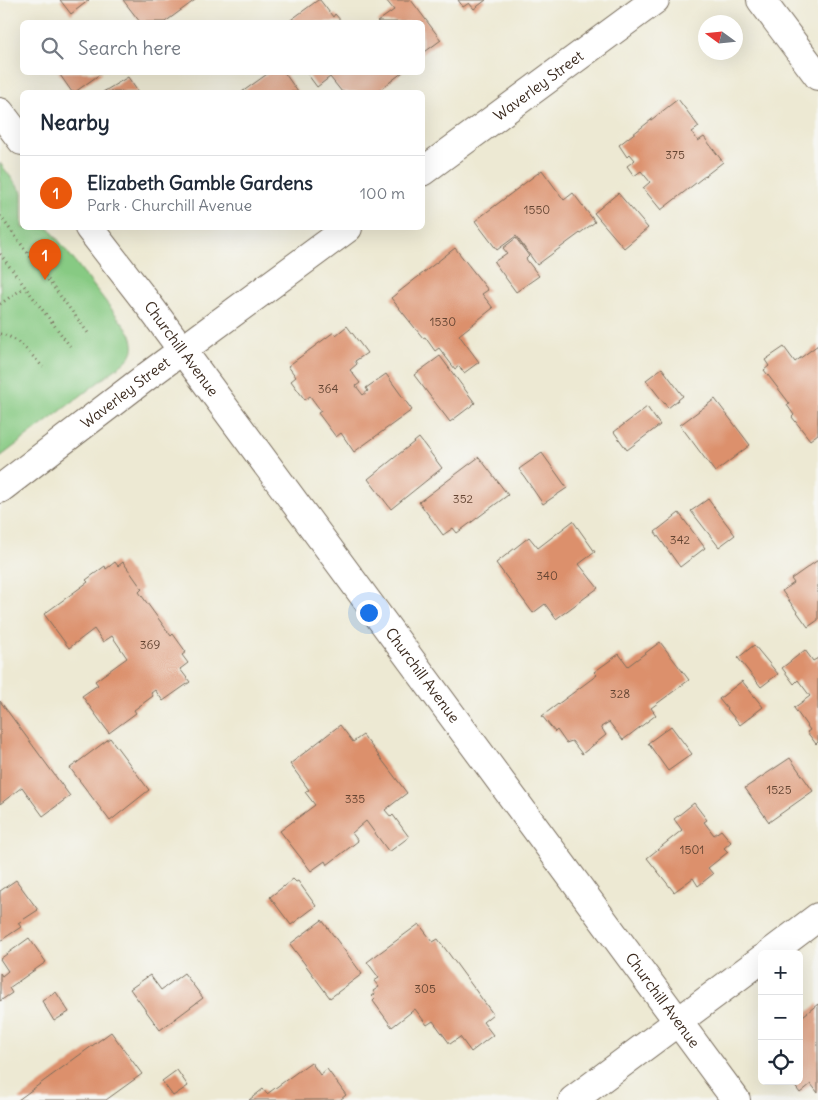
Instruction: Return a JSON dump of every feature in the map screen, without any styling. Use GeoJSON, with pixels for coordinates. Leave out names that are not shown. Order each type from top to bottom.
{"type":"FeatureCollection","features":[{"type":"Feature","properties":{"kind":"street","name":"Waverley Street"},"geometry":{"type":"LineString","coordinates":[[425,170],[655,0]]}},
{"type":"Feature","properties":{"kind":"street"},"geometry":{"type":"LineString","coordinates":[[761,0],[818,76]]}},
{"type":"Feature","properties":{"kind":"street"},"geometry":{"type":"LineString","coordinates":[[0,112],[20,138]]}},
{"type":"Feature","properties":{"kind":"street","name":"Churchill Avenue"},"geometry":{"type":"LineString","coordinates":[[91,230],[182,350],[736,1100]]}},
{"type":"Feature","properties":{"kind":"street","name":"Waverley Street"},"geometry":{"type":"LineString","coordinates":[[0,489],[182,350],[345,230]]}},
{"type":"Feature","properties":{"kind":"street"},"geometry":{"type":"LineString","coordinates":[[774,950],[818,917]]}},
{"type":"Feature","properties":{"kind":"street"},"geometry":{"type":"LineString","coordinates":[[573,1100],[758,962]]}},
{"type":"Feature","properties":{"kind":"path"},"geometry":{"type":"LineString","coordinates":[[0,216],[88,333]]}},
{"type":"Feature","properties":{"kind":"path"},"geometry":{"type":"LineString","coordinates":[[0,254],[70,346]]}},
{"type":"Feature","properties":{"kind":"path"},"geometry":{"type":"LineString","coordinates":[[0,304],[25,286]]}},
{"type":"Feature","properties":{"kind":"path"},"geometry":{"type":"LineString","coordinates":[[0,334],[7,335],[43,367]]}},
{"type":"Feature","properties":{"kind":"green space"},"geometry":{"type":"Polygon","coordinates":[[[0,163],[20,189],[20,230],[51,230],[130,333],[133,345],[131,355],[125,362],[0,457],[0,163]]]}},
{"type":"Feature","properties":{"kind":"building"},"geometry":{"type":"Polygon","coordinates":[[[60,0],[89,0],[71,14],[60,0]]]}},
{"type":"Feature","properties":{"kind":"building"},"geometry":{"type":"Polygon","coordinates":[[[123,0],[195,0],[168,20],[138,20],[123,0]]]}},
{"type":"Feature","properties":{"kind":"building"},"geometry":{"type":"Polygon","coordinates":[[[320,0],[333,17],[335,14],[340,20],[291,20],[320,0]]]}},
{"type":"Feature","properties":{"kind":"building"},"geometry":{"type":"Polygon","coordinates":[[[386,0],[411,0],[441,40],[425,52],[425,20],[380,20],[394,10],[386,0]]]}},
{"type":"Feature","properties":{"kind":"building"},"geometry":{"type":"Polygon","coordinates":[[[458,0],[486,0],[474,9],[469,3],[463,7],[458,0]]]}},
{"type":"Feature","properties":{"kind":"building"},"geometry":{"type":"Polygon","coordinates":[[[60,75],[99,75],[78,90],[71,90],[60,75]]]}},
{"type":"Feature","properties":{"kind":"building"},"geometry":{"type":"Polygon","coordinates":[[[266,75],[286,75],[297,90],[245,90],[266,75]]]}},
{"type":"Feature","properties":{"kind":"building"},"geometry":{"type":"Polygon","coordinates":[[[308,75],[399,75],[380,90],[340,90],[330,77],[317,87],[308,75]]]}},
{"type":"Feature","properties":{"kind":"building"},"geometry":{"type":"Polygon","coordinates":[[[128,77],[137,90],[106,90],[128,77]]]}},
{"type":"Feature","properties":{"kind":"building"},"geometry":{"type":"Polygon","coordinates":[[[678,99],[699,127],[692,132],[698,141],[704,137],[723,162],[661,210],[643,188],[650,182],[641,171],[634,176],[627,166],[635,160],[630,154],[627,157],[619,145],[678,99]]]}},
{"type":"Feature","properties":{"kind":"building"},"geometry":{"type":"Polygon","coordinates":[[[542,170],[564,200],[573,193],[595,222],[537,265],[516,236],[497,250],[475,221],[542,170]]]}},
{"type":"Feature","properties":{"kind":"building"},"geometry":{"type":"Polygon","coordinates":[[[618,193],[648,228],[624,248],[594,213],[618,193]]]}},
{"type":"Feature","properties":{"kind":"building"},"geometry":{"type":"Polygon","coordinates":[[[516,238],[529,256],[526,259],[539,276],[516,292],[494,262],[507,253],[503,248],[516,238]]]}},
{"type":"Feature","properties":{"kind":"building"},"geometry":{"type":"Polygon","coordinates":[[[455,248],[488,290],[482,294],[493,308],[459,335],[479,362],[464,373],[459,366],[455,369],[439,348],[435,351],[391,298],[455,248]]]}},
{"type":"Feature","properties":{"kind":"building"},"geometry":{"type":"Polygon","coordinates":[[[347,326],[367,353],[355,361],[357,364],[350,370],[360,383],[356,386],[363,395],[368,391],[366,388],[386,374],[412,410],[354,452],[341,433],[336,437],[318,413],[321,411],[310,396],[305,400],[291,381],[296,377],[288,366],[334,332],[336,335],[347,326]]]}},
{"type":"Feature","properties":{"kind":"building"},"geometry":{"type":"Polygon","coordinates":[[[818,345],[818,434],[810,440],[792,417],[794,415],[787,405],[790,404],[764,370],[769,366],[765,360],[784,347],[795,362],[818,345]]]}},
{"type":"Feature","properties":{"kind":"building"},"geometry":{"type":"Polygon","coordinates":[[[440,356],[475,403],[450,422],[414,375],[440,356]]]}},
{"type":"Feature","properties":{"kind":"building"},"geometry":{"type":"Polygon","coordinates":[[[662,368],[683,396],[668,408],[646,380],[662,368]]]}},
{"type":"Feature","properties":{"kind":"building"},"geometry":{"type":"Polygon","coordinates":[[[715,399],[750,445],[715,472],[680,425],[715,399]]]}},
{"type":"Feature","properties":{"kind":"building"},"geometry":{"type":"Polygon","coordinates":[[[647,407],[660,425],[627,450],[614,432],[647,407]]]}},
{"type":"Feature","properties":{"kind":"building"},"geometry":{"type":"Polygon","coordinates":[[[419,438],[442,468],[391,509],[368,479],[419,438]]]}},
{"type":"Feature","properties":{"kind":"building"},"geometry":{"type":"Polygon","coordinates":[[[542,453],[567,488],[543,504],[519,469],[542,453]]]}},
{"type":"Feature","properties":{"kind":"building"},"geometry":{"type":"Polygon","coordinates":[[[479,457],[508,495],[457,533],[453,528],[443,535],[419,502],[479,457]]]}},
{"type":"Feature","properties":{"kind":"building"},"geometry":{"type":"Polygon","coordinates":[[[708,499],[735,535],[719,547],[691,511],[708,499]]]}},
{"type":"Feature","properties":{"kind":"building"},"geometry":{"type":"Polygon","coordinates":[[[679,513],[705,548],[680,567],[655,532],[679,513]]]}},
{"type":"Feature","properties":{"kind":"building"},"geometry":{"type":"Polygon","coordinates":[[[573,521],[595,552],[579,564],[598,588],[556,619],[545,604],[533,613],[496,563],[529,537],[538,548],[573,521]]]}},
{"type":"Feature","properties":{"kind":"building"},"geometry":{"type":"Polygon","coordinates":[[[818,560],[818,620],[808,627],[782,591],[794,583],[791,579],[818,560]]]}},
{"type":"Feature","properties":{"kind":"building"},"geometry":{"type":"Polygon","coordinates":[[[115,562],[118,566],[123,562],[142,589],[139,592],[171,636],[173,634],[186,652],[182,655],[188,663],[180,669],[190,682],[163,701],[155,690],[151,693],[153,696],[134,710],[136,713],[109,733],[82,696],[98,685],[95,681],[127,658],[112,636],[103,642],[94,629],[69,648],[44,614],[88,582],[86,580],[105,566],[106,569],[115,562]]]}},
{"type":"Feature","properties":{"kind":"building"},"geometry":{"type":"Polygon","coordinates":[[[660,642],[689,680],[651,708],[656,715],[623,740],[609,722],[601,727],[606,735],[582,754],[572,741],[566,743],[557,730],[555,732],[542,716],[597,675],[594,672],[619,654],[628,666],[660,642]]]}},
{"type":"Feature","properties":{"kind":"building"},"geometry":{"type":"Polygon","coordinates":[[[754,645],[778,674],[761,687],[738,658],[754,645]]]}},
{"type":"Feature","properties":{"kind":"building"},"geometry":{"type":"Polygon","coordinates":[[[805,650],[813,661],[818,658],[818,742],[816,744],[807,732],[810,730],[794,708],[810,696],[798,680],[794,684],[782,668],[805,650]]]}},
{"type":"Feature","properties":{"kind":"building"},"geometry":{"type":"Polygon","coordinates":[[[742,681],[763,707],[740,725],[719,699],[742,681]]]}},
{"type":"Feature","properties":{"kind":"building"},"geometry":{"type":"Polygon","coordinates":[[[0,701],[70,796],[43,816],[22,787],[0,804],[0,701]]]}},
{"type":"Feature","properties":{"kind":"building"},"geometry":{"type":"Polygon","coordinates":[[[340,725],[353,742],[363,735],[407,793],[385,810],[391,817],[393,815],[409,837],[389,852],[366,821],[352,833],[358,841],[327,865],[325,861],[311,871],[280,831],[315,805],[305,792],[309,790],[290,764],[340,725]]]}},
{"type":"Feature","properties":{"kind":"building"},"geometry":{"type":"Polygon","coordinates":[[[671,726],[692,754],[668,771],[648,743],[671,726]]]}},
{"type":"Feature","properties":{"kind":"building"},"geometry":{"type":"Polygon","coordinates":[[[110,738],[149,790],[110,821],[70,768],[110,738]]]}},
{"type":"Feature","properties":{"kind":"building"},"geometry":{"type":"Polygon","coordinates":[[[790,758],[813,791],[769,822],[745,788],[790,758]]]}},
{"type":"Feature","properties":{"kind":"building"},"geometry":{"type":"Polygon","coordinates":[[[694,803],[707,820],[704,822],[714,835],[721,830],[731,842],[724,848],[728,852],[708,868],[713,874],[698,886],[693,878],[674,892],[647,858],[682,830],[674,819],[694,803]]]}},
{"type":"Feature","properties":{"kind":"building"},"geometry":{"type":"Polygon","coordinates":[[[293,879],[296,882],[298,881],[316,906],[291,925],[270,897],[293,879]]]}},
{"type":"Feature","properties":{"kind":"building"},"geometry":{"type":"Polygon","coordinates":[[[16,880],[38,910],[18,923],[21,927],[0,941],[0,891],[16,880]]]}},
{"type":"Feature","properties":{"kind":"building"},"geometry":{"type":"Polygon","coordinates":[[[322,920],[362,974],[330,998],[290,944],[322,920]]]}},
{"type":"Feature","properties":{"kind":"building"},"geometry":{"type":"Polygon","coordinates":[[[419,924],[433,942],[438,939],[493,1014],[483,1022],[493,1035],[471,1052],[460,1037],[450,1044],[433,1021],[427,1025],[415,1009],[392,1027],[373,1001],[375,999],[372,996],[375,994],[373,991],[379,987],[374,981],[379,978],[367,962],[419,924]]]}},
{"type":"Feature","properties":{"kind":"building"},"geometry":{"type":"Polygon","coordinates":[[[29,938],[46,962],[9,988],[12,993],[0,1001],[0,973],[2,976],[8,971],[0,959],[29,938]]]}},
{"type":"Feature","properties":{"kind":"building"},"geometry":{"type":"Polygon","coordinates":[[[184,973],[203,998],[160,1030],[130,989],[150,975],[161,990],[184,973]]]}},
{"type":"Feature","properties":{"kind":"building"},"geometry":{"type":"Polygon","coordinates":[[[56,992],[69,1012],[54,1021],[42,1001],[56,992]]]}},
{"type":"Feature","properties":{"kind":"building"},"geometry":{"type":"Polygon","coordinates":[[[818,1004],[818,1093],[811,1084],[800,1093],[794,1085],[803,1085],[803,1016],[818,1004]]]}},
{"type":"Feature","properties":{"kind":"building"},"geometry":{"type":"Polygon","coordinates":[[[111,1032],[142,1074],[106,1100],[18,1100],[111,1032]]]}},
{"type":"Feature","properties":{"kind":"building"},"geometry":{"type":"Polygon","coordinates":[[[311,1062],[320,1075],[327,1069],[346,1095],[340,1100],[249,1100],[263,1089],[267,1094],[311,1062]]]}},
{"type":"Feature","properties":{"kind":"building"},"geometry":{"type":"Polygon","coordinates":[[[177,1070],[188,1086],[173,1096],[162,1081],[177,1070]]]}},
{"type":"Feature","properties":{"kind":"place","name":"Elizabeth Gamble Gardens"},"geometry":{"type":"Point","coordinates":[45,280]}}]}
